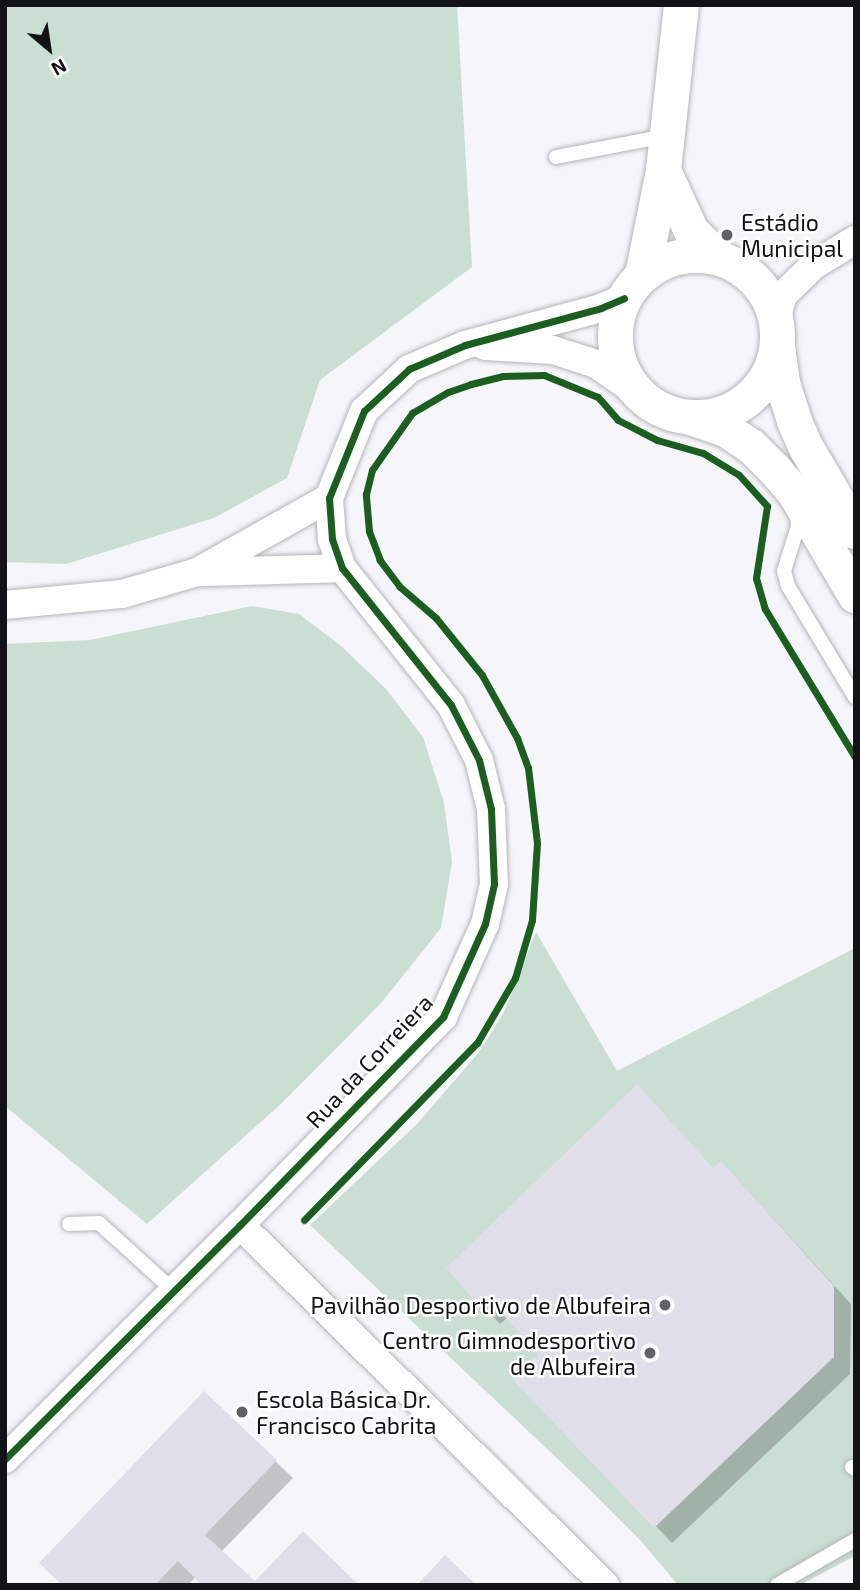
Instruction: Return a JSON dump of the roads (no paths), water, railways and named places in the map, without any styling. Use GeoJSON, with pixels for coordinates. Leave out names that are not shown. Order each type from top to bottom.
{"type":"FeatureCollection","features":[{"type":"Feature","properties":{"kind":"street"},"geometry":{"type":"LineString","coordinates":[[638,393],[623,373],[617,354],[615,326],[633,286],[665,153],[681,5]]}},
{"type":"Feature","properties":{"kind":"street"},"geometry":{"type":"LineString","coordinates":[[665,153],[691,231],[716,256],[752,276],[772,304],[782,383],[794,421],[805,446],[855,531]]}},
{"type":"Feature","properties":{"kind":"street"},"geometry":{"type":"LineString","coordinates":[[465,345],[554,350],[596,363],[667,412],[694,417],[730,410],[752,395],[774,362],[782,296],[814,265],[855,240]]}},
{"type":"Feature","properties":{"kind":"street"},"geometry":{"type":"LineString","coordinates":[[633,286],[667,259],[697,254],[716,256]]}},
{"type":"Feature","properties":{"kind":"street","name":"Rua da Correiera"},"geometry":{"type":"LineString","coordinates":[[5,1459],[240,1225],[443,1017],[485,925],[494,884],[491,808],[479,760],[451,705],[342,568],[332,538],[329,498],[364,411],[409,369],[465,345],[601,308],[633,286]]}},
{"type":"Feature","properties":{"kind":"street"},"geometry":{"type":"LineString","coordinates":[[686,415],[727,430],[751,446],[794,492],[855,594]]}},
{"type":"Feature","properties":{"kind":"street"},"geometry":{"type":"LineString","coordinates":[[5,605],[122,594],[197,572],[329,498]]}},
{"type":"Feature","properties":{"kind":"street"},"geometry":{"type":"LineString","coordinates":[[197,572],[342,568]]}},
{"type":"Feature","properties":{"kind":"street"},"geometry":{"type":"LineString","coordinates":[[240,1225],[604,1585]]}},
{"type":"Feature","properties":{"kind":"lane"},"geometry":{"type":"LineString","coordinates":[[556,157],[665,153]]}},
{"type":"Feature","properties":{"kind":"lane"},"geometry":{"type":"LineString","coordinates":[[794,492],[798,526],[783,571],[788,586],[855,697]]}},
{"type":"Feature","properties":{"kind":"lane"},"geometry":{"type":"LineString","coordinates":[[69,1224],[99,1223],[173,1290]]}},
{"type":"Feature","properties":{"kind":"lane"},"geometry":{"type":"LineString","coordinates":[[777,1585],[855,1540]]}},
{"type":"Feature","properties":{"kind":"place","name":"Estádio Municipal"},"geometry":{"type":"Point","coordinates":[727,235]}},
{"type":"Feature","properties":{"kind":"place","name":"Pavilhão Desportivo de Albufeira"},"geometry":{"type":"Point","coordinates":[665,1305]}},
{"type":"Feature","properties":{"kind":"place","name":"Centro Gimnodesportivo de Albufeira"},"geometry":{"type":"Point","coordinates":[650,1353]}},
{"type":"Feature","properties":{"kind":"place","name":"Escola Básica Dr. Francisco Cabrita"},"geometry":{"type":"Point","coordinates":[242,1412]}}]}
